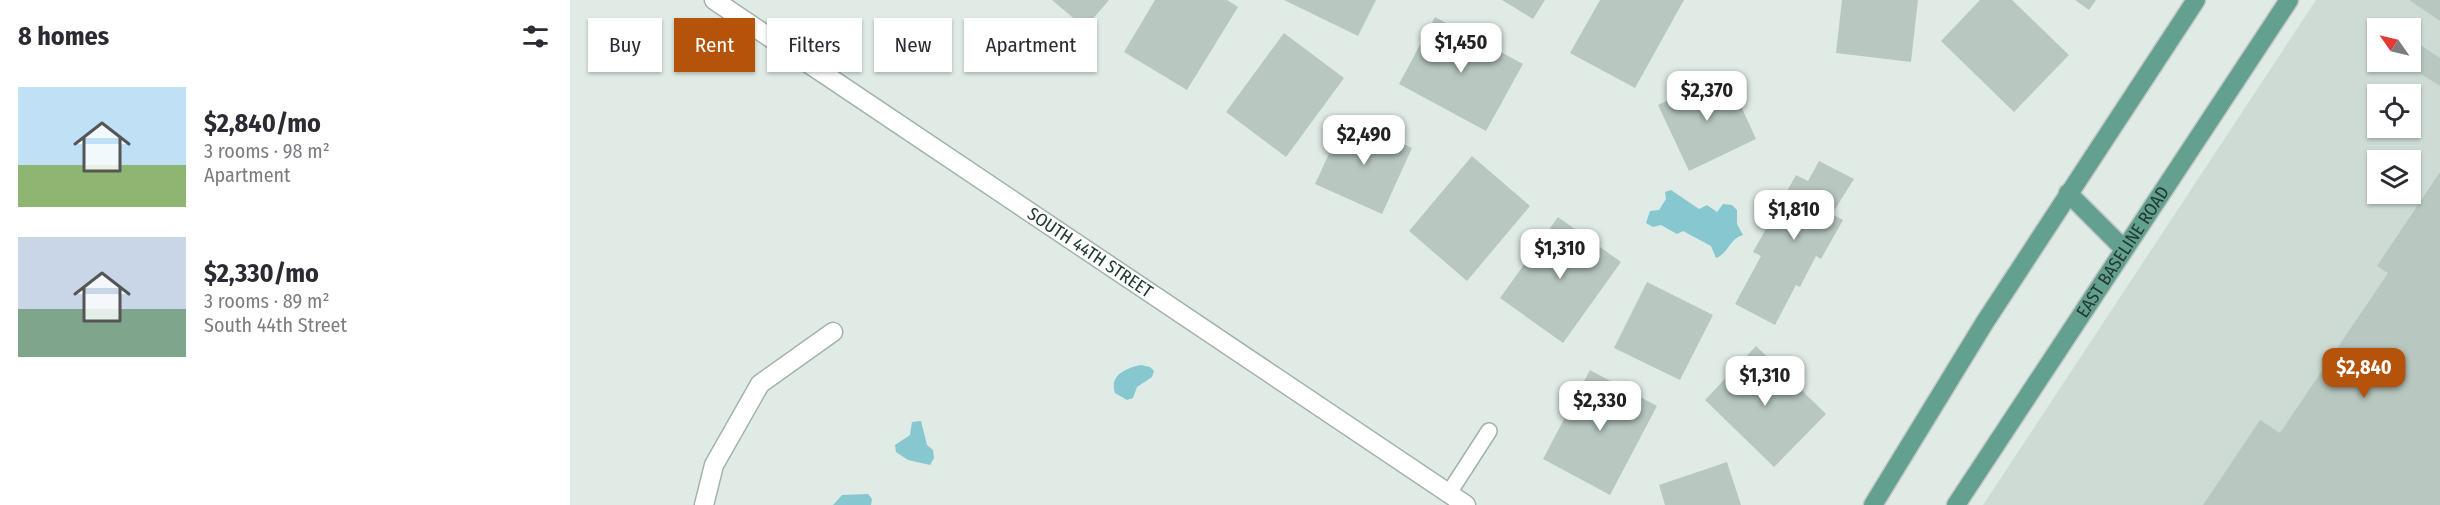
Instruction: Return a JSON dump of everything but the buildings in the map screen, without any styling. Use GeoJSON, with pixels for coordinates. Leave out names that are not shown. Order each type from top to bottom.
{"type":"FeatureCollection","features":[{"type":"Feature","properties":{"kind":"main road"},"geometry":{"type":"LineString","coordinates":[[1873,505],[1985,322],[2196,0]]}},
{"type":"Feature","properties":{"kind":"main road","name":"EAST BASELINE ROAD"},"geometry":{"type":"LineString","coordinates":[[1956,505],[2289,0]]}},
{"type":"Feature","properties":{"kind":"main road"},"geometry":{"type":"LineString","coordinates":[[2068,193],[2124,249]]}},
{"type":"Feature","properties":{"kind":"street","name":"SOUTH 44TH STREET"},"geometry":{"type":"LineString","coordinates":[[714,0],[1466,505]]}},
{"type":"Feature","properties":{"kind":"street"},"geometry":{"type":"LineString","coordinates":[[704,505],[714,465],[760,384],[833,332]]}},
{"type":"Feature","properties":{"kind":"lane"},"geometry":{"type":"LineString","coordinates":[[1449,493],[1489,431]]}},
{"type":"Feature","properties":{"kind":"shaded area"},"geometry":{"type":"Polygon","coordinates":[[[2316,0],[2440,0],[2440,505],[1983,505],[2316,0]]]}},
{"type":"Feature","properties":{"kind":"water"},"geometry":{"type":"Polygon","coordinates":[[[1671,190],[1699,209],[1707,205],[1717,212],[1723,204],[1732,205],[1737,210],[1737,224],[1743,235],[1735,239],[1716,258],[1711,246],[1683,231],[1677,234],[1661,225],[1653,227],[1646,223],[1650,211],[1659,210],[1666,199],[1665,192],[1671,190]]]}},
{"type":"Feature","properties":{"kind":"water"},"geometry":{"type":"Polygon","coordinates":[[[1141,365],[1150,367],[1154,371],[1152,377],[1137,387],[1133,398],[1127,400],[1115,393],[1114,381],[1120,373],[1141,365]]]}},
{"type":"Feature","properties":{"kind":"water"},"geometry":{"type":"Polygon","coordinates":[[[921,421],[927,445],[933,450],[934,458],[930,465],[908,460],[896,452],[895,445],[910,435],[912,422],[921,421]]]}},
{"type":"Feature","properties":{"kind":"water"},"geometry":{"type":"Polygon","coordinates":[[[868,494],[872,499],[871,505],[833,505],[842,495],[868,494]]]}}]}
